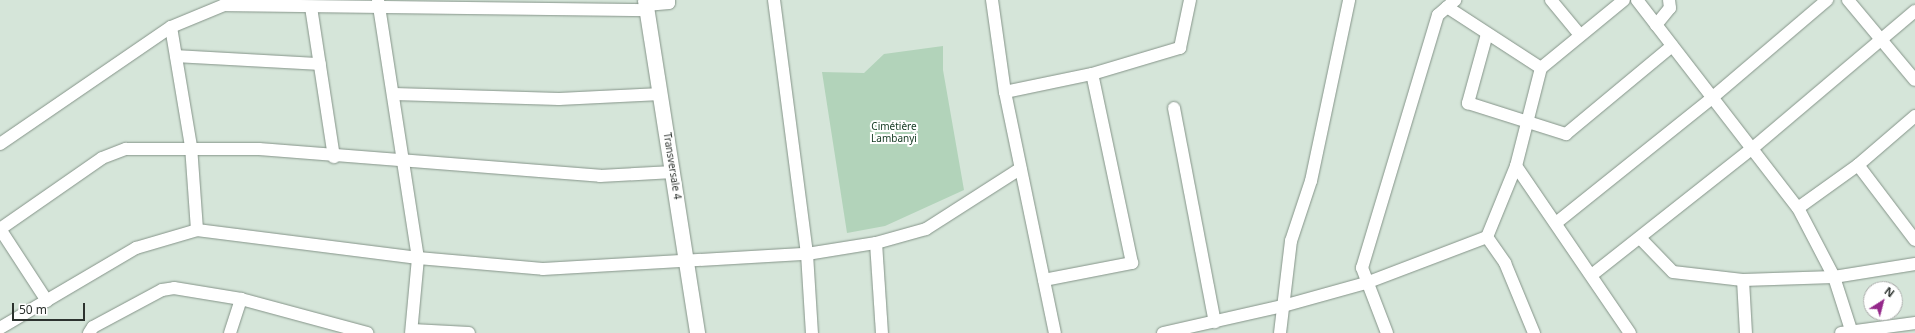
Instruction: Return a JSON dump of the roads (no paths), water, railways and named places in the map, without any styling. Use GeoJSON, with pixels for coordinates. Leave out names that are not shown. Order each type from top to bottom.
{"type":"FeatureCollection","features":[{"type":"Feature","properties":{"kind":"main road","name":"Transversale 4"},"geometry":{"type":"LineString","coordinates":[[646,5],[697,333]]}},
{"type":"Feature","properties":{"kind":"street"},"geometry":{"type":"LineString","coordinates":[[0,144],[171,28],[224,5],[247,3],[311,7],[379,3],[545,6],[646,5],[669,3],[669,0]]}},
{"type":"Feature","properties":{"kind":"street"},"geometry":{"type":"LineString","coordinates":[[774,0],[807,254],[812,333]]}},
{"type":"Feature","properties":{"kind":"street"},"geometry":{"type":"LineString","coordinates":[[992,0],[1005,92],[1055,333]]}},
{"type":"Feature","properties":{"kind":"street"},"geometry":{"type":"LineString","coordinates":[[1005,92],[1092,74],[1180,48],[1190,0]]}},
{"type":"Feature","properties":{"kind":"street"},"geometry":{"type":"LineString","coordinates":[[1280,333],[1291,241],[1311,181],[1349,0]]}},
{"type":"Feature","properties":{"kind":"street"},"geometry":{"type":"LineString","coordinates":[[1551,0],[1580,36]]}},
{"type":"Feature","properties":{"kind":"street"},"geometry":{"type":"LineString","coordinates":[[1163,333],[1283,306],[1366,283],[1487,237],[1516,166],[1525,121],[1541,68],[1624,0]]}},
{"type":"Feature","properties":{"kind":"street"},"geometry":{"type":"LineString","coordinates":[[1637,0],[1672,46],[1754,147],[1798,208],[1834,277],[1848,332],[1915,324]]}},
{"type":"Feature","properties":{"kind":"street"},"geometry":{"type":"LineString","coordinates":[[1656,25],[1670,8],[1669,0]]}},
{"type":"Feature","properties":{"kind":"street"},"geometry":{"type":"LineString","coordinates":[[1556,223],[1713,97],[1827,0]]}},
{"type":"Feature","properties":{"kind":"street"},"geometry":{"type":"LineString","coordinates":[[1848,0],[1915,80]]}},
{"type":"Feature","properties":{"kind":"street"},"geometry":{"type":"LineString","coordinates":[[379,3],[394,94],[402,162],[418,258],[412,331],[469,333]]}},
{"type":"Feature","properties":{"kind":"street"},"geometry":{"type":"LineString","coordinates":[[1386,333],[1366,283],[1362,268],[1438,15],[1451,3],[1487,34],[1541,68]]}},
{"type":"Feature","properties":{"kind":"street"},"geometry":{"type":"LineString","coordinates":[[311,7],[334,157]]}},
{"type":"Feature","properties":{"kind":"street"},"geometry":{"type":"LineString","coordinates":[[1593,274],[1754,147],[1915,11]]}},
{"type":"Feature","properties":{"kind":"street"},"geometry":{"type":"LineString","coordinates":[[171,28],[190,146],[197,230]]}},
{"type":"Feature","properties":{"kind":"street"},"geometry":{"type":"LineString","coordinates":[[1487,34],[1468,103],[1566,134],[1672,46]]}},
{"type":"Feature","properties":{"kind":"street"},"geometry":{"type":"LineString","coordinates":[[176,56],[320,64]]}},
{"type":"Feature","properties":{"kind":"street"},"geometry":{"type":"LineString","coordinates":[[1044,280],[1132,263],[1092,74]]}},
{"type":"Feature","properties":{"kind":"street"},"geometry":{"type":"LineString","coordinates":[[394,94],[559,99],[661,94]]}},
{"type":"Feature","properties":{"kind":"street"},"geometry":{"type":"LineString","coordinates":[[1174,108],[1215,322]]}},
{"type":"Feature","properties":{"kind":"street"},"geometry":{"type":"LineString","coordinates":[[1798,208],[1858,165],[1915,116]]}},
{"type":"Feature","properties":{"kind":"street"},"geometry":{"type":"LineString","coordinates":[[47,301],[0,229],[102,158],[126,149],[190,146],[600,176],[673,172]]}},
{"type":"Feature","properties":{"kind":"street"},"geometry":{"type":"LineString","coordinates":[[1858,165],[1915,240]]}},
{"type":"Feature","properties":{"kind":"street"},"geometry":{"type":"LineString","coordinates":[[1516,166],[1593,274],[1630,333]]}},
{"type":"Feature","properties":{"kind":"street"},"geometry":{"type":"LineString","coordinates":[[0,328],[136,248],[197,230],[418,258],[543,269],[807,254],[876,243],[926,229],[1020,169]]}},
{"type":"Feature","properties":{"kind":"street"},"geometry":{"type":"LineString","coordinates":[[1487,237],[1505,263],[1534,333]]}},
{"type":"Feature","properties":{"kind":"street"},"geometry":{"type":"LineString","coordinates":[[1640,238],[1673,272],[1743,280],[1834,277],[1915,264]]}},
{"type":"Feature","properties":{"kind":"street"},"geometry":{"type":"LineString","coordinates":[[876,243],[882,333]]}},
{"type":"Feature","properties":{"kind":"street"},"geometry":{"type":"LineString","coordinates":[[1743,280],[1746,333]]}},
{"type":"Feature","properties":{"kind":"street"},"geometry":{"type":"LineString","coordinates":[[89,333],[93,328],[162,290],[174,288],[241,299],[367,333]]}},
{"type":"Feature","properties":{"kind":"street"},"geometry":{"type":"LineString","coordinates":[[230,333],[241,299]]}},
{"type":"Feature","properties":{"kind":"park label","name":"Cimétière Lambanyi"},"geometry":{"type":"Point","coordinates":[894,132]}}]}
